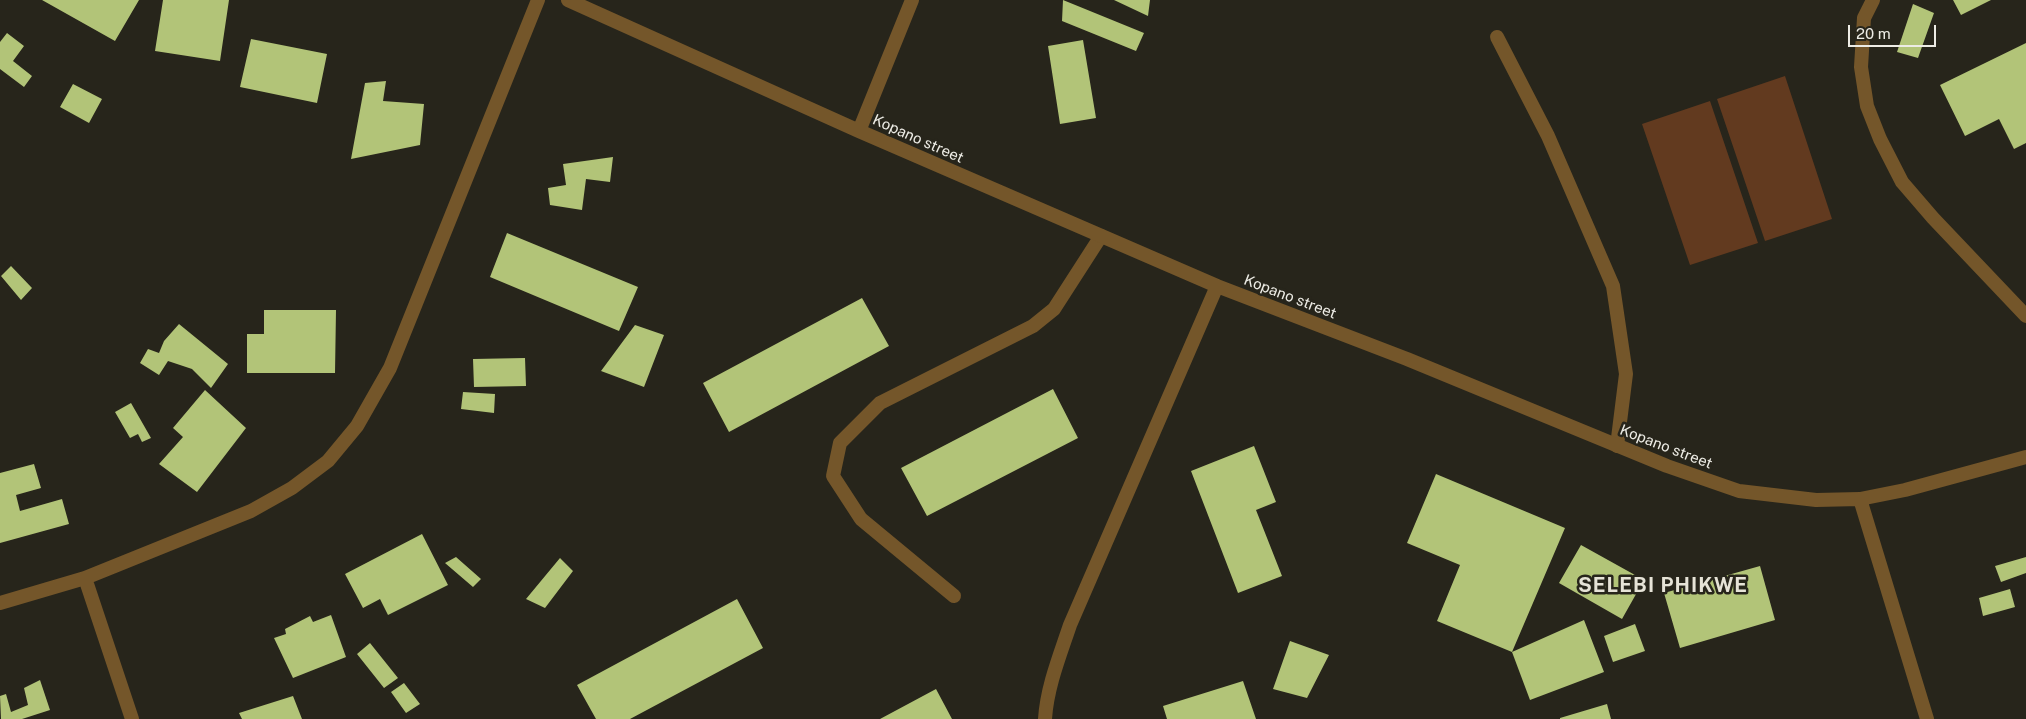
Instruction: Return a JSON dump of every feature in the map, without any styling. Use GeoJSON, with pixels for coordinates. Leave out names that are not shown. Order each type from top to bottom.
{"type":"FeatureCollection","features":[{"type":"Feature","properties":{"kind":"street"},"geometry":{"type":"LineString","coordinates":[[0,603],[85,578],[251,511],[284,492],[328,461],[357,426],[390,368],[538,0]]}},
{"type":"Feature","properties":{"kind":"street","name":"Kopano street"},"geometry":{"type":"LineString","coordinates":[[568,0],[859,131],[1217,286],[1407,359],[1667,466],[1739,491],[1816,500],[1860,499],[1905,490],[2026,457]]}},
{"type":"Feature","properties":{"kind":"street"},"geometry":{"type":"LineString","coordinates":[[859,131],[912,0]]}},
{"type":"Feature","properties":{"kind":"street"},"geometry":{"type":"LineString","coordinates":[[1873,0],[1864,18],[1861,67],[1867,106],[1880,138],[1902,182],[2026,316]]}},
{"type":"Feature","properties":{"kind":"street"},"geometry":{"type":"LineString","coordinates":[[1497,37],[1548,136],[1613,286],[1626,374],[1617,446]]}},
{"type":"Feature","properties":{"kind":"street"},"geometry":{"type":"LineString","coordinates":[[954,596],[860,519],[833,476],[840,443],[880,403],[1033,326],[1054,309],[1101,236]]}},
{"type":"Feature","properties":{"kind":"street"},"geometry":{"type":"LineString","coordinates":[[1045,719],[1052,683],[1070,625],[1217,286]]}},
{"type":"Feature","properties":{"kind":"street"},"geometry":{"type":"LineString","coordinates":[[1860,499],[1927,719]]}},
{"type":"Feature","properties":{"kind":"street"},"geometry":{"type":"LineString","coordinates":[[85,578],[132,719]]}},
{"type":"Feature","properties":{"kind":"shaded area"},"geometry":{"type":"Polygon","coordinates":[[[1785,76],[1832,219],[1765,241],[1717,99],[1785,76]]]}},
{"type":"Feature","properties":{"kind":"shaded area"},"geometry":{"type":"Polygon","coordinates":[[[1710,101],[1758,243],[1690,265],[1642,124],[1710,101]]]}},
{"type":"Feature","properties":{"kind":"building"},"geometry":{"type":"Polygon","coordinates":[[[42,0],[139,0],[115,41],[42,0]]]}},
{"type":"Feature","properties":{"kind":"building"},"geometry":{"type":"Polygon","coordinates":[[[163,0],[229,0],[220,61],[155,51],[163,0]]]}},
{"type":"Feature","properties":{"kind":"building"},"geometry":{"type":"Polygon","coordinates":[[[1063,0],[1144,33],[1136,51],[1062,21],[1063,0]]]}},
{"type":"Feature","properties":{"kind":"building"},"geometry":{"type":"Polygon","coordinates":[[[1114,0],[1150,0],[1148,16],[1114,0]]]}},
{"type":"Feature","properties":{"kind":"building"},"geometry":{"type":"Polygon","coordinates":[[[1953,0],[1991,0],[1961,15],[1953,0]]]}},
{"type":"Feature","properties":{"kind":"building"},"geometry":{"type":"Polygon","coordinates":[[[1913,4],[1934,13],[1918,58],[1897,52],[1913,4]]]}},
{"type":"Feature","properties":{"kind":"building"},"geometry":{"type":"Polygon","coordinates":[[[7,33],[24,46],[13,61],[32,76],[24,87],[0,69],[0,42],[7,33]]]}},
{"type":"Feature","properties":{"kind":"building"},"geometry":{"type":"Polygon","coordinates":[[[251,39],[327,54],[317,103],[240,87],[251,39]]]}},
{"type":"Feature","properties":{"kind":"building"},"geometry":{"type":"Polygon","coordinates":[[[1083,40],[1096,118],[1060,124],[1048,46],[1083,40]]]}},
{"type":"Feature","properties":{"kind":"building"},"geometry":{"type":"Polygon","coordinates":[[[2026,43],[2026,143],[2014,149],[1999,119],[1965,136],[1940,85],[2026,43]]]}},
{"type":"Feature","properties":{"kind":"building"},"geometry":{"type":"Polygon","coordinates":[[[386,81],[383,101],[424,104],[420,145],[351,159],[365,83],[386,81]]]}},
{"type":"Feature","properties":{"kind":"building"},"geometry":{"type":"Polygon","coordinates":[[[73,84],[102,99],[89,123],[60,107],[73,84]]]}},
{"type":"Feature","properties":{"kind":"building"},"geometry":{"type":"Polygon","coordinates":[[[613,157],[610,182],[586,179],[582,210],[550,205],[548,188],[566,185],[563,164],[613,157]]]}},
{"type":"Feature","properties":{"kind":"building"},"geometry":{"type":"Polygon","coordinates":[[[507,233],[638,287],[619,331],[490,277],[507,233]]]}},
{"type":"Feature","properties":{"kind":"building"},"geometry":{"type":"Polygon","coordinates":[[[11,266],[32,288],[21,300],[1,276],[11,266]]]}},
{"type":"Feature","properties":{"kind":"building"},"geometry":{"type":"Polygon","coordinates":[[[862,298],[889,346],[729,432],[703,383],[862,298]]]}},
{"type":"Feature","properties":{"kind":"building"},"geometry":{"type":"Polygon","coordinates":[[[264,310],[336,310],[335,373],[247,373],[247,334],[264,334],[264,310]]]}},
{"type":"Feature","properties":{"kind":"building"},"geometry":{"type":"Polygon","coordinates":[[[179,324],[228,364],[211,388],[192,369],[168,361],[159,375],[140,363],[148,349],[159,353],[164,341],[179,324]]]}},
{"type":"Feature","properties":{"kind":"building"},"geometry":{"type":"Polygon","coordinates":[[[635,325],[664,335],[644,387],[601,371],[635,325]]]}},
{"type":"Feature","properties":{"kind":"building"},"geometry":{"type":"Polygon","coordinates":[[[525,358],[526,386],[474,387],[473,359],[525,358]]]}},
{"type":"Feature","properties":{"kind":"building"},"geometry":{"type":"Polygon","coordinates":[[[1053,389],[1078,438],[927,516],[901,468],[1053,389]]]}},
{"type":"Feature","properties":{"kind":"building"},"geometry":{"type":"Polygon","coordinates":[[[205,390],[246,428],[197,492],[159,464],[183,437],[173,428],[205,390]]]}},
{"type":"Feature","properties":{"kind":"building"},"geometry":{"type":"Polygon","coordinates":[[[463,392],[495,394],[494,413],[461,409],[463,392]]]}},
{"type":"Feature","properties":{"kind":"building"},"geometry":{"type":"Polygon","coordinates":[[[131,403],[151,438],[142,442],[138,434],[130,438],[115,412],[131,403]]]}},
{"type":"Feature","properties":{"kind":"building"},"geometry":{"type":"Polygon","coordinates":[[[1254,446],[1276,502],[1256,510],[1282,576],[1238,593],[1191,471],[1254,446]]]}},
{"type":"Feature","properties":{"kind":"building"},"geometry":{"type":"Polygon","coordinates":[[[34,464],[41,488],[16,495],[20,511],[62,499],[69,524],[0,543],[0,473],[34,464]]]}},
{"type":"Feature","properties":{"kind":"building"},"geometry":{"type":"Polygon","coordinates":[[[1436,474],[1565,528],[1512,652],[1437,621],[1460,565],[1407,543],[1436,474]]]}},
{"type":"Feature","properties":{"kind":"building"},"geometry":{"type":"Polygon","coordinates":[[[422,534],[448,585],[388,615],[380,599],[363,608],[345,574],[422,534]]]}},
{"type":"Feature","properties":{"kind":"building"},"geometry":{"type":"Polygon","coordinates":[[[1581,545],[1644,580],[1622,619],[1559,583],[1581,545]]]}},
{"type":"Feature","properties":{"kind":"building"},"geometry":{"type":"Polygon","coordinates":[[[456,557],[481,579],[473,587],[445,563],[456,557]]]}},
{"type":"Feature","properties":{"kind":"building"},"geometry":{"type":"Polygon","coordinates":[[[2026,557],[2026,573],[2001,582],[1995,566],[2026,557]]]}},
{"type":"Feature","properties":{"kind":"building"},"geometry":{"type":"Polygon","coordinates":[[[560,558],[573,571],[545,608],[526,599],[560,558]]]}},
{"type":"Feature","properties":{"kind":"building"},"geometry":{"type":"Polygon","coordinates":[[[1760,566],[1775,620],[1680,648],[1664,593],[1760,566]]]}},
{"type":"Feature","properties":{"kind":"building"},"geometry":{"type":"Polygon","coordinates":[[[2010,589],[2015,607],[1983,616],[1979,598],[2010,589]]]}},
{"type":"Feature","properties":{"kind":"building"},"geometry":{"type":"Polygon","coordinates":[[[737,599],[763,648],[630,719],[596,719],[577,685],[737,599]]]}},
{"type":"Feature","properties":{"kind":"building"},"geometry":{"type":"Polygon","coordinates":[[[331,615],[346,657],[293,678],[274,638],[286,634],[285,629],[310,616],[313,622],[331,615]]]}},
{"type":"Feature","properties":{"kind":"building"},"geometry":{"type":"Polygon","coordinates":[[[1584,620],[1604,672],[1530,700],[1512,652],[1584,620]]]}},
{"type":"Feature","properties":{"kind":"building"},"geometry":{"type":"Polygon","coordinates":[[[1635,624],[1645,651],[1613,662],[1604,636],[1635,624]]]}},
{"type":"Feature","properties":{"kind":"building"},"geometry":{"type":"Polygon","coordinates":[[[1290,641],[1329,655],[1307,698],[1273,689],[1290,641]]]}},
{"type":"Feature","properties":{"kind":"building"},"geometry":{"type":"Polygon","coordinates":[[[370,643],[398,678],[384,688],[357,654],[370,643]]]}},
{"type":"Feature","properties":{"kind":"building"},"geometry":{"type":"Polygon","coordinates":[[[40,680],[50,710],[22,719],[1,719],[0,696],[6,694],[11,712],[28,705],[24,688],[40,680]]]}},
{"type":"Feature","properties":{"kind":"building"},"geometry":{"type":"Polygon","coordinates":[[[1243,681],[1256,719],[1167,719],[1163,706],[1243,681]]]}},
{"type":"Feature","properties":{"kind":"building"},"geometry":{"type":"Polygon","coordinates":[[[404,683],[420,704],[406,713],[391,692],[404,683]]]}},
{"type":"Feature","properties":{"kind":"building"},"geometry":{"type":"Polygon","coordinates":[[[936,689],[952,719],[880,719],[936,689]]]}},
{"type":"Feature","properties":{"kind":"building"},"geometry":{"type":"Polygon","coordinates":[[[293,696],[302,719],[242,719],[239,713],[293,696]]]}},
{"type":"Feature","properties":{"kind":"building"},"geometry":{"type":"Polygon","coordinates":[[[1607,704],[1611,719],[1560,719],[1560,718],[1607,704]]]}},
{"type":"Feature","properties":{"kind":"district","name":"SELEBI PHIKWE"},"geometry":{"type":"Point","coordinates":[1663,586]}}]}
